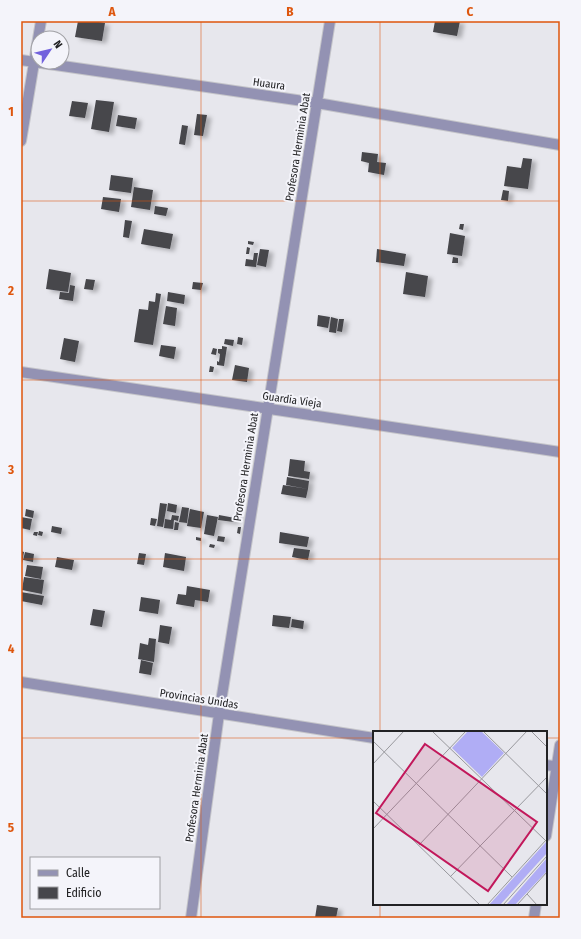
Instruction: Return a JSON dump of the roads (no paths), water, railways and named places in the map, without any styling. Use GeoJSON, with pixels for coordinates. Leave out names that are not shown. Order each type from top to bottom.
{"type":"FeatureCollection","features":[{"type":"Feature","properties":{"kind":"street","name":"Profesora Herminia Abat"},"geometry":{"type":"LineString","coordinates":[[191,918],[219,714],[330,21]]}},
{"type":"Feature","properties":{"kind":"street","name":"Huaura"},"geometry":{"type":"LineString","coordinates":[[70,67],[317,103],[560,145]]}},
{"type":"Feature","properties":{"kind":"street"},"geometry":{"type":"LineString","coordinates":[[21,141],[33,70]]}},
{"type":"Feature","properties":{"kind":"street","name":"Guardia Vieja"},"geometry":{"type":"LineString","coordinates":[[21,372],[560,452]]}},
{"type":"Feature","properties":{"kind":"street","name":"Provincias Unidas"},"geometry":{"type":"LineString","coordinates":[[21,682],[373,738]]}},
{"type":"Feature","properties":{"kind":"street"},"geometry":{"type":"LineString","coordinates":[[547,830],[558,767],[560,745]]}},
{"type":"Feature","properties":{"kind":"street"},"geometry":{"type":"LineString","coordinates":[[547,765],[558,767]]}},
{"type":"Feature","properties":{"kind":"street"},"geometry":{"type":"LineString","coordinates":[[534,918],[536,905]]}}]}
